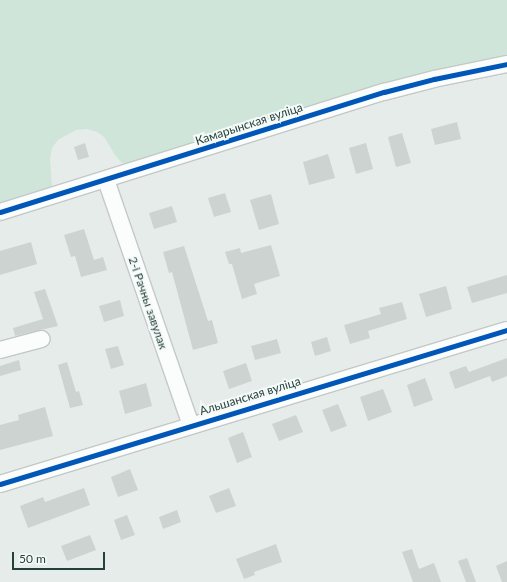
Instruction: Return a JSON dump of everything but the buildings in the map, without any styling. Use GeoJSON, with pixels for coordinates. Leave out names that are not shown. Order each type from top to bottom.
{"type":"FeatureCollection","features":[{"type":"Feature","properties":{"kind":"street","name":"Камарынская вуліца"},"geometry":{"type":"LineString","coordinates":[[0,212],[384,92],[434,79],[507,64]]}},
{"type":"Feature","properties":{"kind":"street","name":"2-і Рачны завулак"},"geometry":{"type":"LineString","coordinates":[[106,180],[191,425]]}},
{"type":"Feature","properties":{"kind":"street","name":"Альшанская вуліца"},"geometry":{"type":"LineString","coordinates":[[0,484],[507,330]]}},
{"type":"Feature","properties":{"kind":"street"},"geometry":{"type":"LineString","coordinates":[[0,350],[42,339]]}},
{"type":"Feature","properties":{"kind":"green space"},"geometry":{"type":"Polygon","coordinates":[[[0,0],[507,0],[507,59],[131,164],[122,163],[115,155],[104,137],[97,132],[87,129],[76,130],[58,140],[52,148],[50,159],[52,186],[47,191],[0,206],[0,0]]]}},
{"type":"Feature","properties":{"kind":"cycle path"},"geometry":{"type":"LineString","coordinates":[[0,212],[384,92],[434,79],[507,64]]}},
{"type":"Feature","properties":{"kind":"cycle path"},"geometry":{"type":"LineString","coordinates":[[0,484],[507,330]]}}]}
